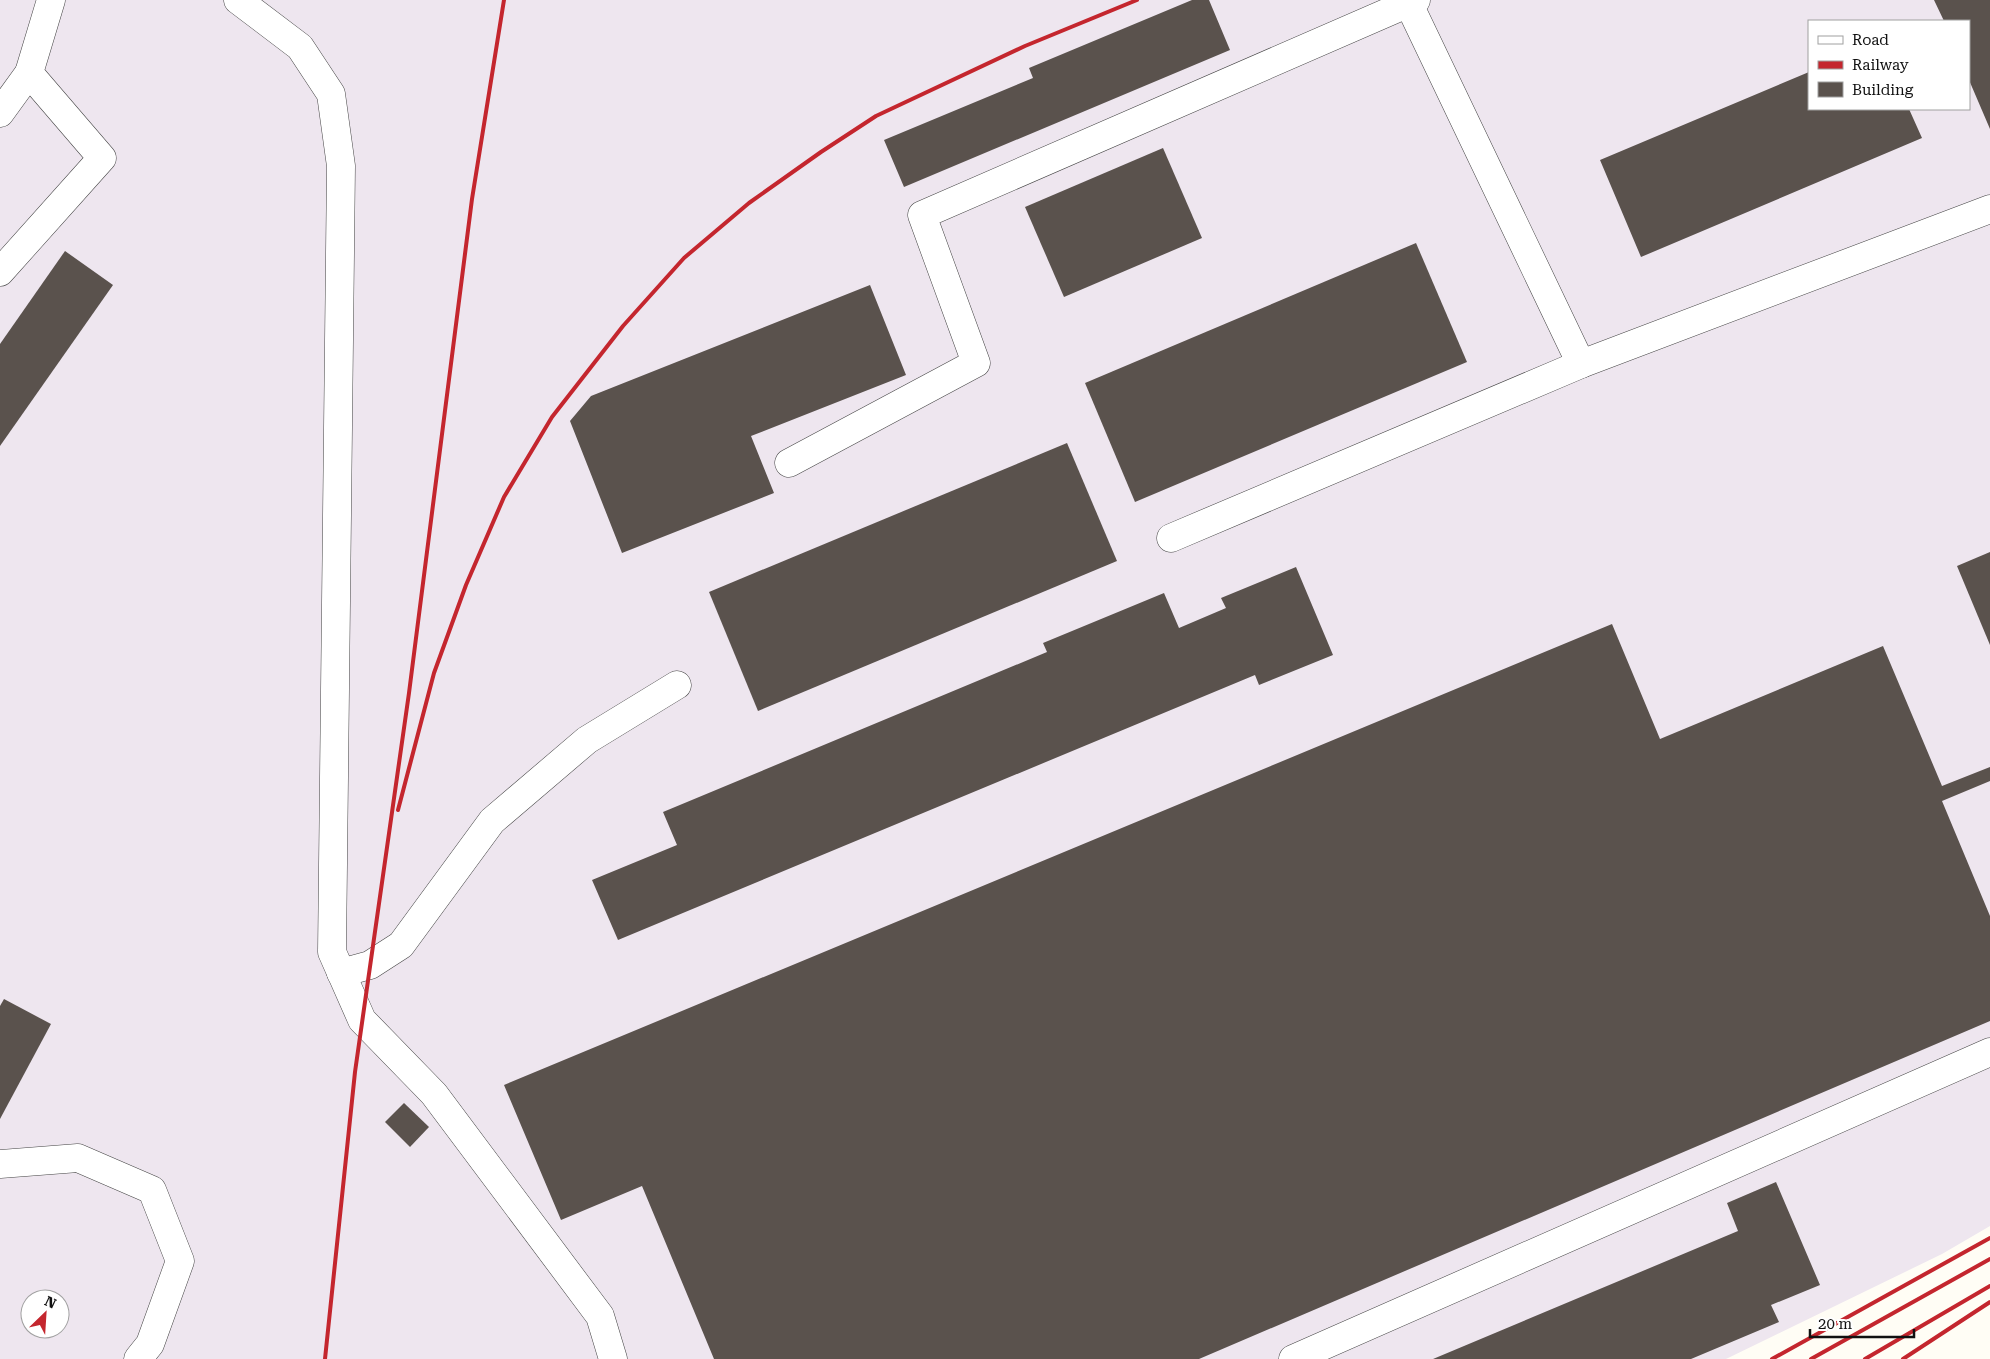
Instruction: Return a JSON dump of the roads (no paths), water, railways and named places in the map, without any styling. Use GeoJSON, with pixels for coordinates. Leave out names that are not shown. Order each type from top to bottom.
{"type":"FeatureCollection","features":[{"type":"Feature","properties":{"kind":"lane"},"geometry":{"type":"LineString","coordinates":[[0,113],[29,73],[51,0]]}},
{"type":"Feature","properties":{"kind":"lane"},"geometry":{"type":"LineString","coordinates":[[238,0],[300,47],[331,94],[341,166],[332,952],[362,1020],[434,1094],[600,1316],[614,1359]]}},
{"type":"Feature","properties":{"kind":"lane"},"geometry":{"type":"LineString","coordinates":[[789,463],[976,363],[922,214],[1410,1],[1581,364]]}},
{"type":"Feature","properties":{"kind":"lane"},"geometry":{"type":"LineString","coordinates":[[0,272],[102,158],[29,73]]}},
{"type":"Feature","properties":{"kind":"lane"},"geometry":{"type":"LineString","coordinates":[[1171,538],[1581,364],[1990,209]]}},
{"type":"Feature","properties":{"kind":"lane"},"geometry":{"type":"LineString","coordinates":[[341,973],[370,965],[401,945],[499,814],[587,740],[677,685]]}},
{"type":"Feature","properties":{"kind":"lane"},"geometry":{"type":"LineString","coordinates":[[1293,1359],[1990,1052]]}},
{"type":"Feature","properties":{"kind":"lane"},"geometry":{"type":"LineString","coordinates":[[0,1164],[78,1158],[152,1190],[180,1261],[150,1344],[138,1359]]}},
{"type":"Feature","properties":{"kind":"railway"},"geometry":{"type":"LineString","coordinates":[[325,1359],[355,1072],[409,693],[472,199],[504,0]]}},
{"type":"Feature","properties":{"kind":"railway"},"geometry":{"type":"LineString","coordinates":[[398,810],[434,673],[466,585],[504,497],[552,417],[623,326],[684,258],[749,203],[876,116],[1025,46],[1137,0]]}},
{"type":"Feature","properties":{"kind":"railway"},"geometry":{"type":"LineString","coordinates":[[1772,1359],[1990,1238]]}},
{"type":"Feature","properties":{"kind":"railway"},"geometry":{"type":"LineString","coordinates":[[1811,1359],[1990,1259]]}},
{"type":"Feature","properties":{"kind":"railway"},"geometry":{"type":"LineString","coordinates":[[1865,1359],[1990,1286]]}},
{"type":"Feature","properties":{"kind":"railway"},"geometry":{"type":"LineString","coordinates":[[1903,1359],[1990,1302]]}}]}
